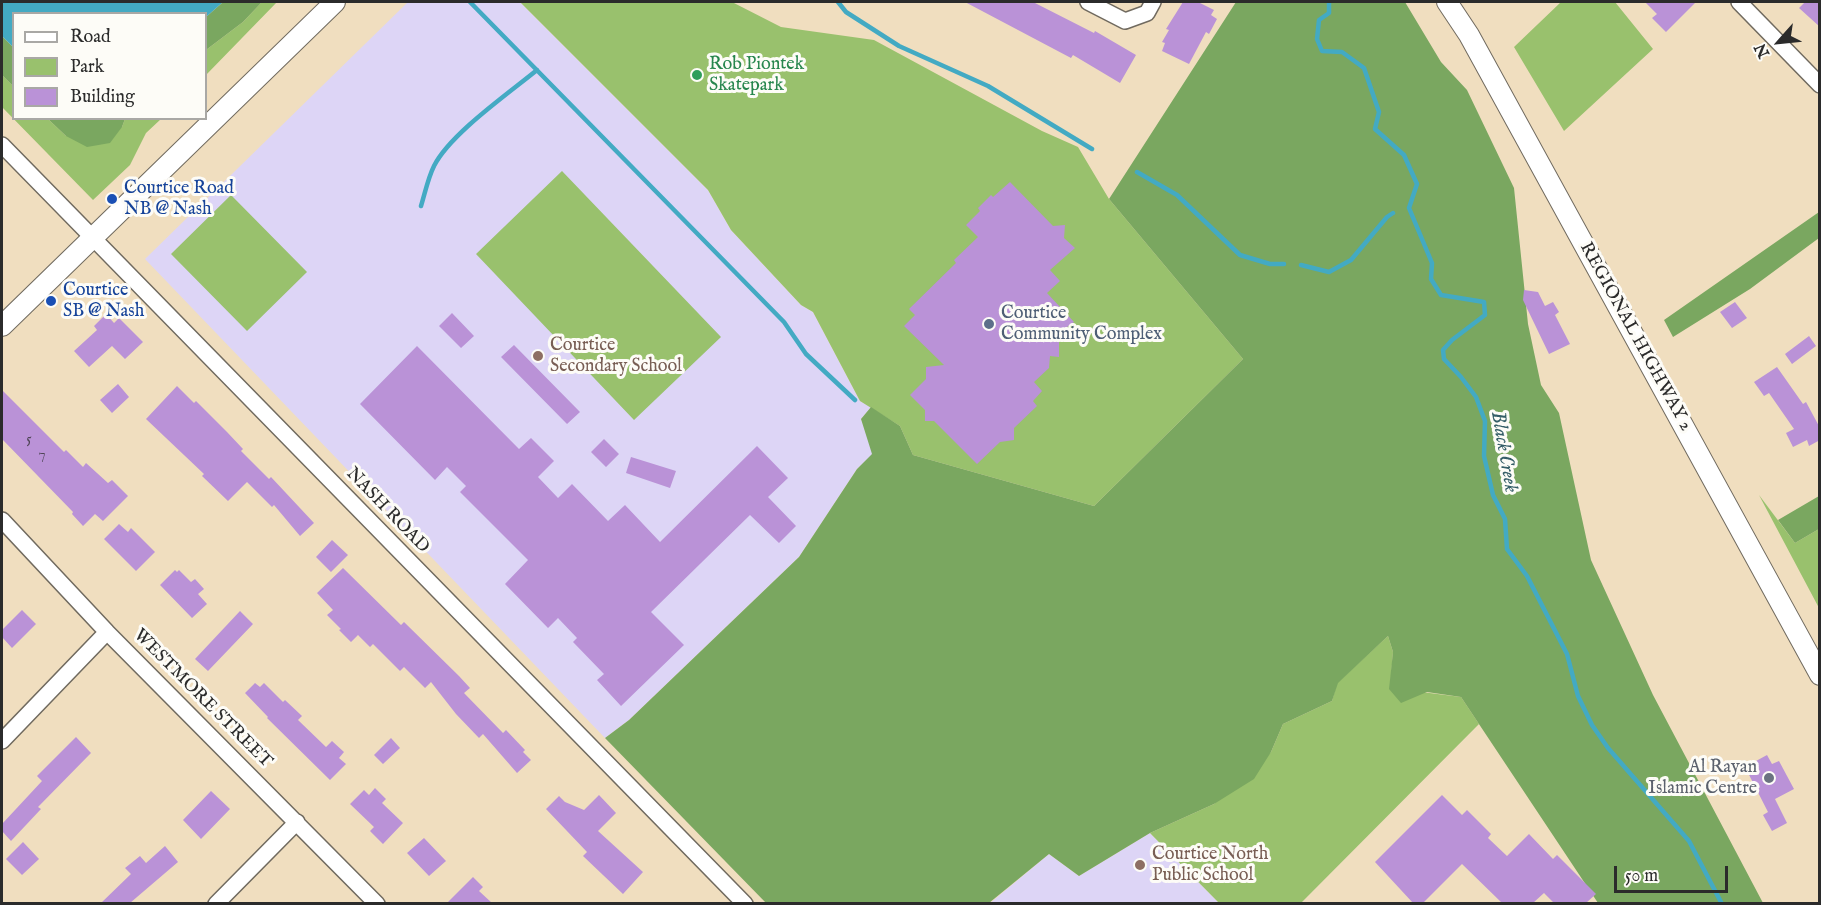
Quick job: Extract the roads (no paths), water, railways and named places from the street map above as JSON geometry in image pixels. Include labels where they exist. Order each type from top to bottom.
[{"type":"main road","points":[[2,326],[335,2]]},
{"type":"main road","name":"REGIONAL HIGHWAY 2","points":[[1447,2],[1474,44],[1820,675]]},
{"type":"street","points":[[1088,2],[1125,21],[1147,13],[1153,2]]},
{"type":"street","points":[[1739,2],[1820,85]]},
{"type":"street","name":"NASH ROAD","points":[[2,145],[745,903]]},
{"type":"street","name":"WESTMORE STREET","points":[[2,520],[107,632],[377,903]]},
{"type":"street","points":[[2,741],[107,632]]},
{"type":"street","points":[[216,903],[297,822]]},
{"type":"water","points":[[2,2],[223,2],[207,16],[207,12],[12,12],[12,46],[2,36]]},
{"type":"waterway","points":[[470,2],[784,322],[806,354],[855,400]]},
{"type":"waterway","points":[[838,2],[846,12],[899,46],[988,86],[1092,149]]},
{"type":"waterway","name":"Black Creek","points":[[1329,2],[1329,13],[1319,20],[1317,39],[1322,51],[1342,52],[1364,68],[1379,112],[1375,129],[1404,155],[1417,184],[1409,208],[1432,263],[1431,279],[1441,295],[1484,302],[1485,315],[1452,340],[1443,350],[1444,359],[1476,397],[1485,421],[1484,456],[1493,495],[1505,519],[1507,549],[1527,576],[1567,654],[1578,696],[1592,725],[1608,748],[1689,841],[1722,904]]},
{"type":"waterway","points":[[421,206],[434,166],[453,141],[537,70]]},
{"type":"waterway","points":[[1137,172],[1177,195],[1240,255],[1270,264],[1284,264]]},
{"type":"waterway","points":[[1301,265],[1329,272],[1351,260],[1387,217],[1393,213]]},
{"type":"place","name":"Rob Piontek Skatepark","points":[[697,75]]},
{"type":"place","name":"Courtice Road NB @ Nash","points":[[112,199]]},
{"type":"place","name":"Courtice SB @ Nash","points":[[51,301]]},
{"type":"place","name":"Courtice Community Complex","points":[[989,324]]},
{"type":"place","name":"Courtice Secondary School","points":[[538,356]]},
{"type":"place","name":"Al Rayan Islamic Centre","points":[[1769,778]]},
{"type":"place","name":"Courtice North Public School","points":[[1140,865]]}]
